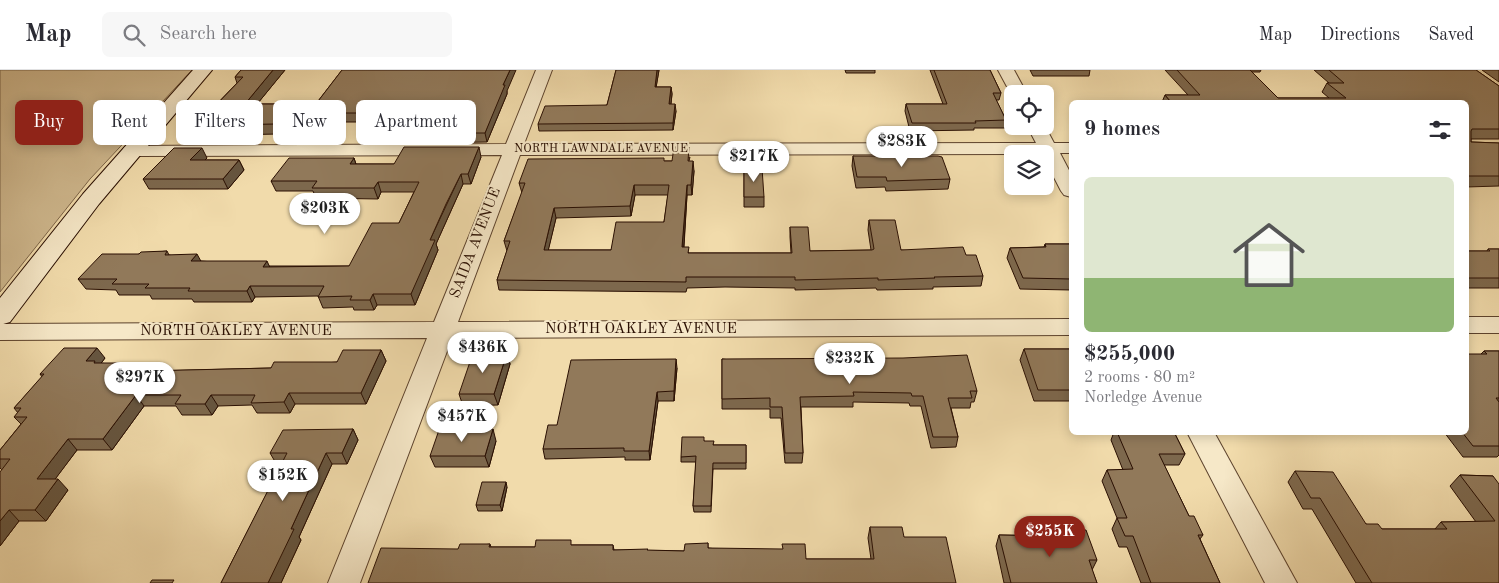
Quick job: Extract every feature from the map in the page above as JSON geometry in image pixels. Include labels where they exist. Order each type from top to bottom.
[{"type":"street","points":[[0,316],[64,232],[131,151],[203,70]]},
{"type":"street","name":"SAIDA AVENUE","points":[[344,583],[544,70]]},
{"type":"street","points":[[1006,70],[1014,85]]},
{"type":"street","name":"NORTH LAWNDALE AVENUE","points":[[131,151],[1004,148]]},
{"type":"street","name":"NORTH LAWNDALE AVENUE","points":[[1054,148],[1069,148]]},
{"type":"street","points":[[1054,159],[1069,187]]},
{"type":"street","points":[[1469,325],[1499,325]]},
{"type":"street","name":"NORTH OAKLEY AVENUE","points":[[0,332],[1069,327]]},
{"type":"street","points":[[1202,435],[1281,583]]},
{"type":"shaded area","points":[[0,70],[192,70],[164,100],[93,100],[93,145],[122,145],[90,179],[0,292]]},
{"type":"building","points":[[241,70],[273,70],[248,100],[221,100],[243,77],[235,77]]},
{"type":"building","points":[[342,70],[510,70],[485,133],[476,133],[476,100],[356,100],[356,113],[346,113],[346,100],[319,100]]},
{"type":"building","points":[[616,70],[657,70],[655,87],[671,87],[669,104],[675,104],[673,123],[538,124],[545,106],[607,105]]},
{"type":"building","points":[[934,70],[990,70],[1001,93],[993,93],[1004,116],[1004,120],[975,121],[976,123],[912,123],[906,104],[947,104]]},
{"type":"building","points":[[1177,70],[1250,70],[1278,98],[1346,98],[1327,83],[1344,83],[1329,70],[1476,70],[1499,86],[1499,129],[1472,129],[1471,142],[1499,143],[1499,176],[1469,176],[1469,100],[1169,100],[1165,95],[1200,95]]},
{"type":"building","points":[[263,104],[273,104],[273,124],[263,124]]},
{"type":"building","points":[[404,147],[479,147],[468,174],[461,174],[446,204],[430,240],[435,240],[411,294],[373,294],[370,300],[350,300],[352,296],[318,297],[324,286],[250,286],[247,291],[188,291],[190,288],[145,288],[149,284],[112,284],[117,279],[78,279],[102,254],[139,254],[141,252],[167,251],[165,255],[197,254],[191,261],[267,261],[263,267],[349,266],[372,223],[399,223],[419,182],[378,182],[374,188],[312,188],[317,181],[271,181],[289,158],[354,158],[350,164],[394,164]]},
{"type":"building","points":[[674,147],[689,147],[688,161],[693,161],[691,185],[687,185],[682,247],[689,247],[688,253],[792,253],[790,227],[808,227],[810,251],[872,250],[874,249],[869,220],[895,220],[901,250],[963,247],[966,255],[976,255],[983,276],[878,280],[878,278],[795,280],[795,277],[686,277],[686,282],[497,280],[510,241],[504,241],[525,183],[519,183],[528,159],[664,158],[664,161],[672,161]],"holes":[[[634,185],[669,185],[664,222],[616,222],[611,250],[544,250],[554,208],[630,206]]]},
{"type":"building","points":[[174,148],[202,148],[190,160],[239,160],[223,179],[143,179]]},
{"type":"building","points":[[853,156],[938,156],[942,157],[950,179],[887,181],[886,177],[857,177]]},
{"type":"building","points":[[744,168],[762,168],[764,197],[744,197]]},
{"type":"building","points":[[1045,244],[1069,244],[1069,279],[1023,278],[1010,248],[1046,247]]},
{"type":"building","points":[[1488,249],[1499,249],[1499,278],[1469,278],[1469,251],[1490,251]]},
{"type":"building","points":[[64,348],[97,348],[86,361],[95,361],[94,363],[148,363],[142,371],[271,368],[274,362],[337,362],[343,350],[381,350],[361,393],[289,393],[284,402],[251,403],[255,395],[211,395],[205,404],[175,404],[181,395],[136,395],[103,439],[68,439],[37,479],[58,479],[35,510],[9,510],[0,521],[0,472],[10,459],[0,459],[0,450],[27,417],[14,417],[21,408],[14,408],[44,374],[40,374]]},
{"type":"building","points":[[1024,349],[1069,349],[1069,390],[1038,390]]},
{"type":"building","points":[[1484,351],[1499,351],[1499,398],[1496,398],[1499,402],[1499,446],[1473,446],[1464,435],[1469,435],[1469,354],[1487,354]]},
{"type":"building","points":[[473,353],[507,353],[494,394],[459,394]]},
{"type":"building","points":[[967,355],[977,391],[970,391],[972,398],[948,398],[958,437],[933,437],[923,396],[912,396],[911,393],[853,392],[854,396],[800,397],[803,453],[785,453],[782,407],[770,407],[770,398],[722,399],[722,359],[903,358]]},
{"type":"building","points":[[676,359],[674,391],[657,392],[649,451],[624,451],[624,448],[543,449],[548,425],[557,425],[571,360]]},
{"type":"building","points":[[353,429],[342,453],[326,453],[291,529],[294,529],[268,583],[221,583],[287,453],[270,453],[283,430]]},
{"type":"building","points":[[493,429],[485,456],[430,456],[439,430]]},
{"type":"building","points":[[1118,435],[1176,435],[1185,454],[1159,454],[1189,516],[1194,516],[1203,535],[1198,535],[1220,583],[1151,583],[1133,536],[1125,536],[1117,518],[1127,518],[1107,470],[1133,469]]},
{"type":"building","points":[[682,437],[704,437],[704,441],[714,441],[713,445],[746,445],[746,463],[713,463],[711,506],[693,506],[696,456],[681,457]]},
{"type":"building","points":[[1295,471],[1333,472],[1366,524],[1378,524],[1382,529],[1447,529],[1441,522],[1495,521],[1460,475],[1493,476],[1499,484],[1499,583],[1372,583],[1320,498],[1311,498]]},
{"type":"building","points":[[482,482],[506,482],[500,505],[476,505]]},
{"type":"building","points":[[870,527],[902,527],[904,537],[946,537],[956,583],[368,583],[381,548],[458,549],[460,544],[490,544],[489,547],[535,547],[536,540],[571,540],[571,545],[613,545],[613,550],[684,551],[685,544],[708,543],[708,548],[783,549],[782,544],[805,544],[806,559],[874,559]]},
{"type":"building","points":[[1056,530],[1086,530],[1097,560],[1089,560],[1097,583],[1011,583],[999,535],[1058,536]]},
{"type":"building","points":[[152,580],[174,580],[172,583],[150,583]]}]
